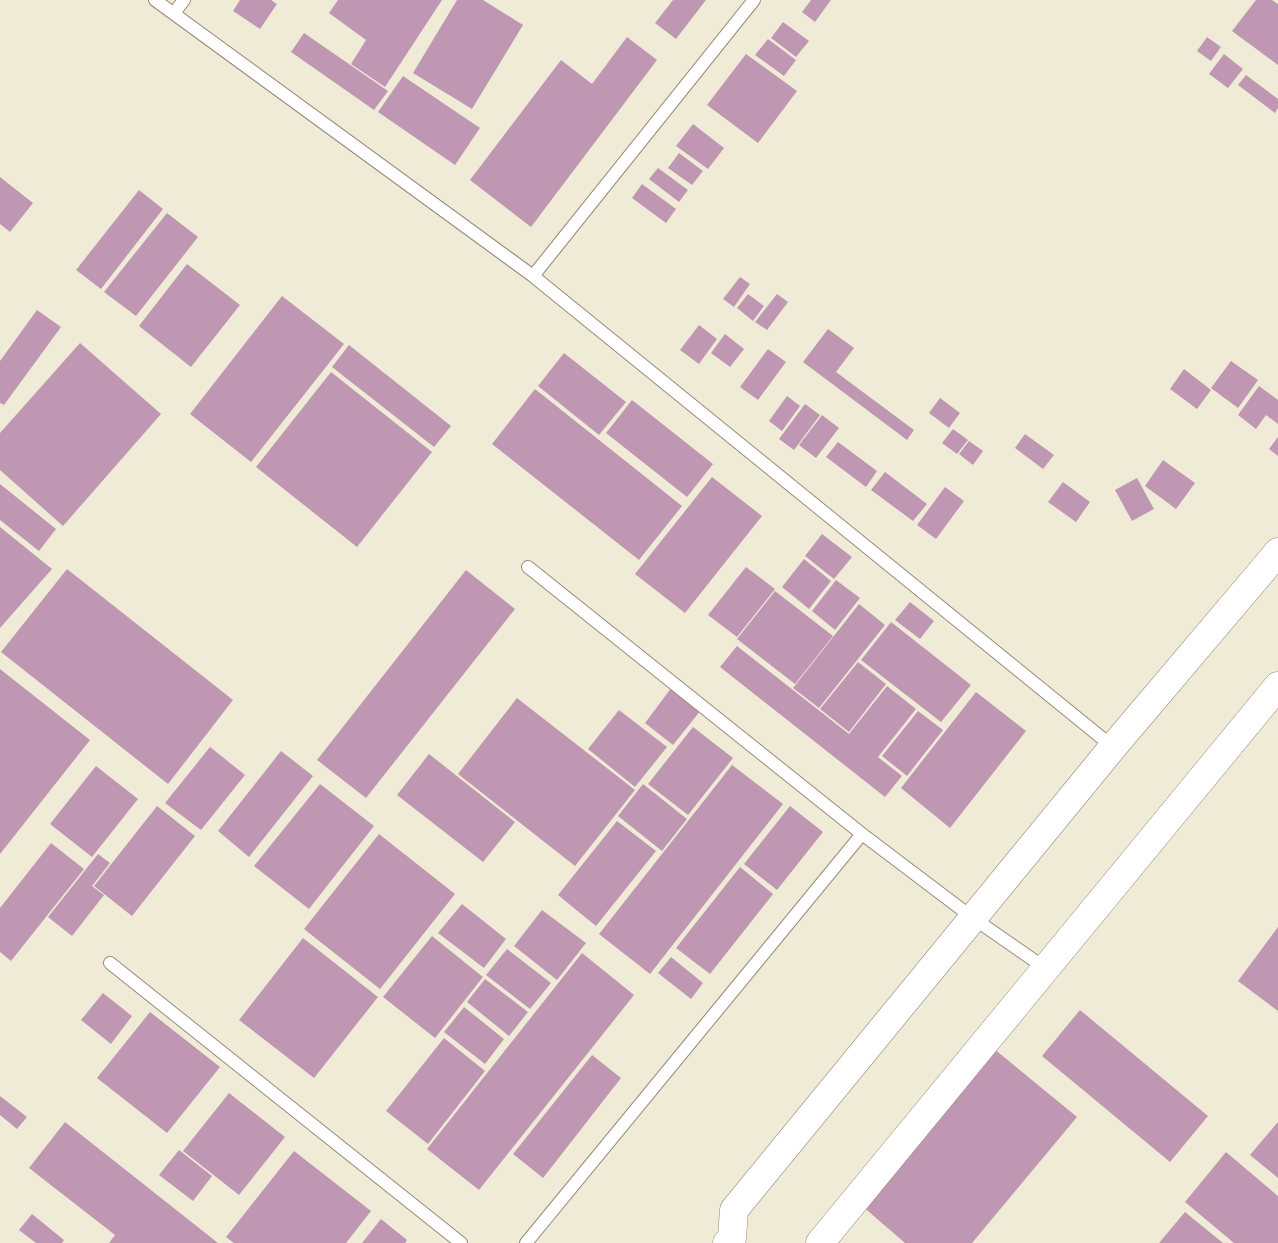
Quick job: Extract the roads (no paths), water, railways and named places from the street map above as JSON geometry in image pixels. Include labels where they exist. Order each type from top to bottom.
[{"type":"street","points":[[732,1241],[734,1210],[1113,747],[1278,552]]},
{"type":"street","points":[[820,1243],[1278,686]]},
{"type":"lane","points":[[155,0],[533,276],[1113,747]]},
{"type":"lane","points":[[174,13],[184,0]]},
{"type":"lane","points":[[533,276],[754,0]]},
{"type":"lane","points":[[528,567],[862,834],[973,918],[1046,968]]},
{"type":"lane","points":[[526,1243],[862,834]]},
{"type":"lane","points":[[110,963],[460,1243]]}]
